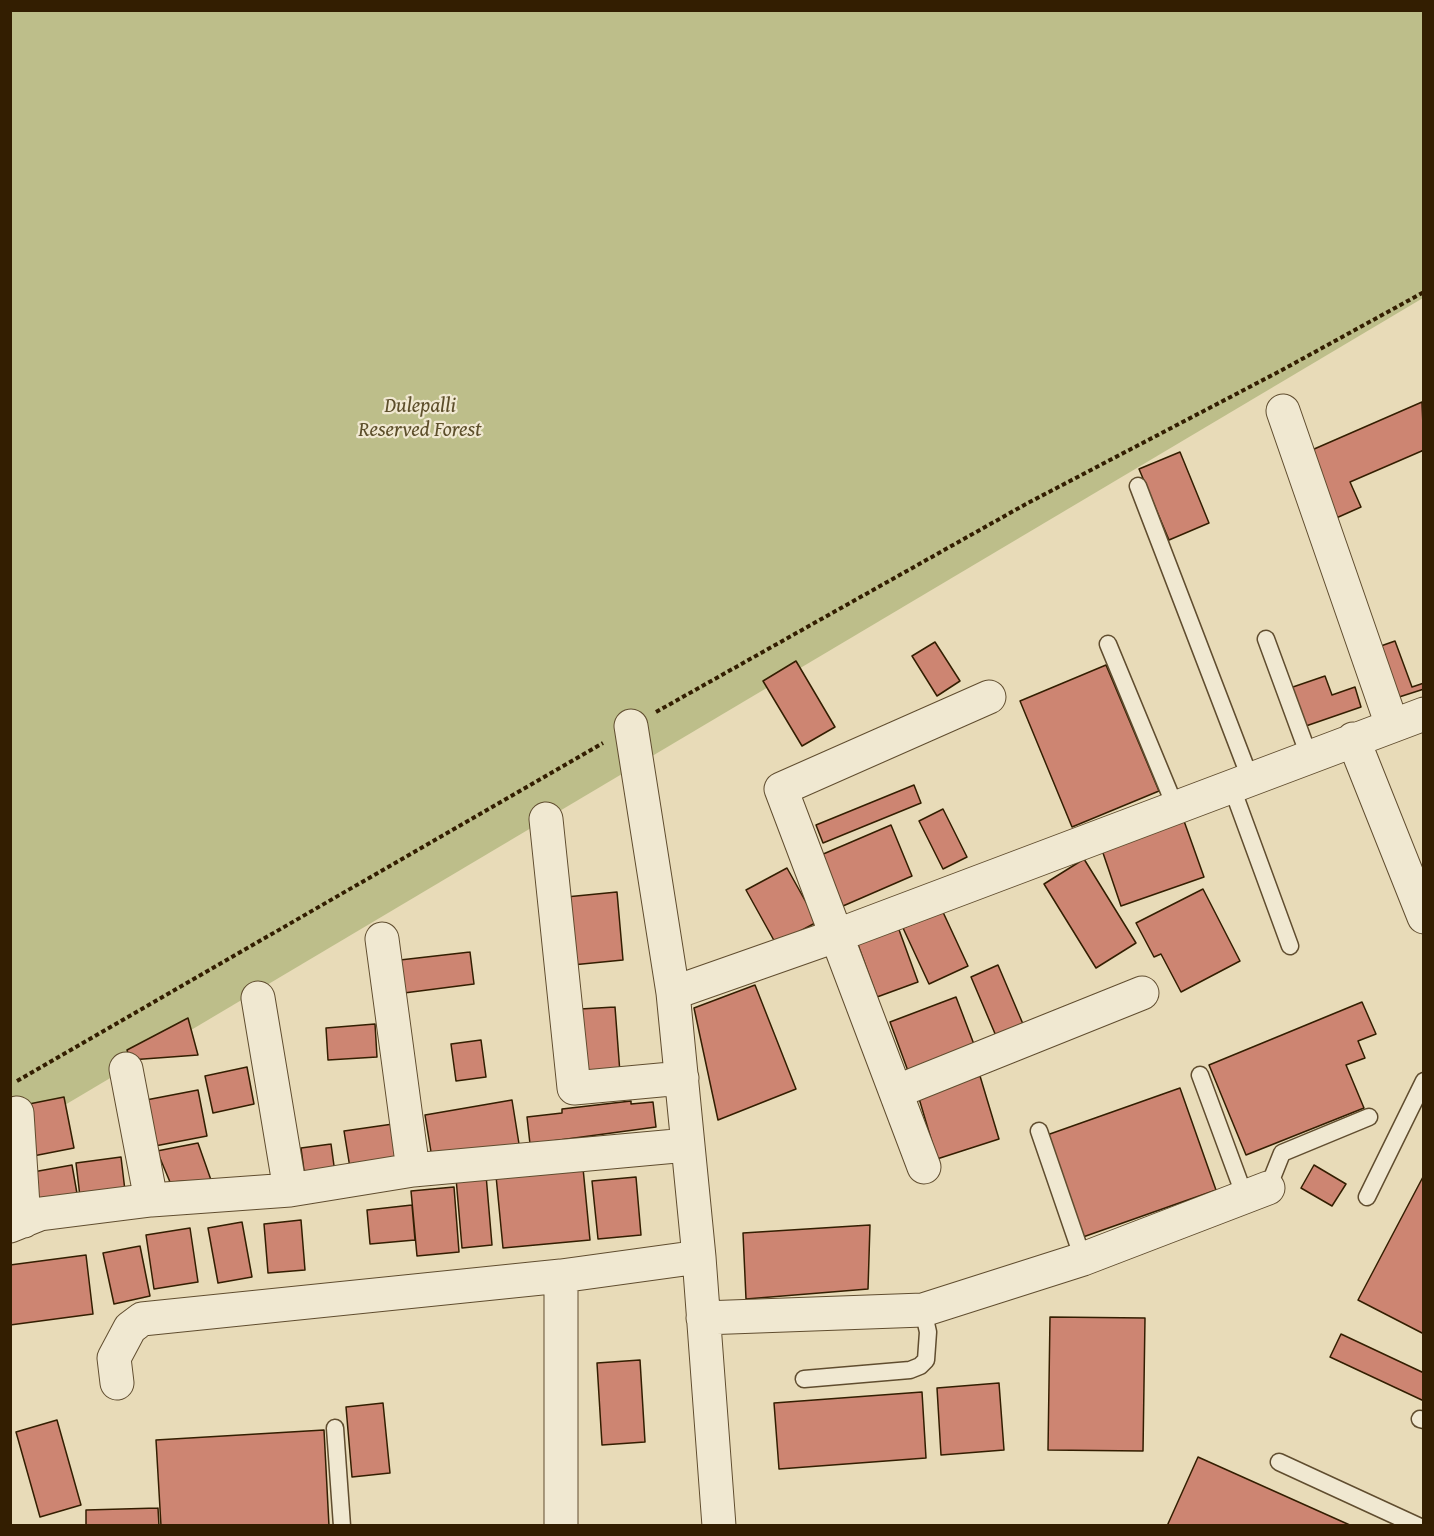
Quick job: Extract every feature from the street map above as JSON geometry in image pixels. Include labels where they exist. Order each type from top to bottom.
[{"type":"street","points":[[1283,411],[1392,725]]},
{"type":"street","points":[[924,1167],[898,1091],[782,789],[989,697]]},
{"type":"street","points":[[673,993],[838,935],[1424,714]]},
{"type":"street","points":[[631,726],[673,993],[699,1257],[719,1526]]},
{"type":"street","points":[[1353,739],[1424,917]]},
{"type":"street","points":[[546,819],[574,1088],[682,1078]]},
{"type":"street","points":[[382,939],[413,1170]]},
{"type":"street","points":[[898,1091],[1142,993]]},
{"type":"street","points":[[258,998],[290,1190]]},
{"type":"street","points":[[126,1069],[151,1200]]},
{"type":"street","points":[[14,1099],[17,1223],[40,1214],[151,1200],[290,1190],[413,1170],[687,1144]]},
{"type":"street","points":[[703,1318],[923,1310],[1083,1258],[1257,1192]]},
{"type":"street","points":[[117,1383],[114,1358],[130,1328],[142,1319],[561,1276],[699,1257]]},
{"type":"street","points":[[561,1276],[561,1526]]},
{"type":"lane","points":[[1138,486],[1240,782],[1290,946]]},
{"type":"lane","points":[[1266,639],[1309,756]]},
{"type":"lane","points":[[1108,644],[1175,806]]},
{"type":"lane","points":[[1200,1075],[1257,1192]]},
{"type":"lane","points":[[1367,1197],[1424,1081]]},
{"type":"lane","points":[[1257,1192],[1282,1154],[1369,1117]]},
{"type":"lane","points":[[1038,1131],[1083,1258]]},
{"type":"lane","points":[[804,1379],[910,1370],[920,1366],[926,1360],[928,1332],[923,1310]]},
{"type":"lane","points":[[335,1428],[342,1526]]},
{"type":"lane","points":[[1280,1462],[1418,1526]]},
{"type":"path","points":[[14,1099],[631,726],[1026,504],[1282,370],[1424,292]]},
{"type":"green space","name":"Dulepalli Reserved Forest","points":[[10,11],[1423,11],[1423,298],[11,1137]]},
{"type":"building","points":[[1422,402],[1424,450],[1350,482],[1361,507],[1334,519],[1305,453]]},
{"type":"building","points":[[1180,452],[1209,523],[1169,540],[1139,469]]},
{"type":"building","points":[[1395,641],[1412,687],[1424,683],[1424,689],[1396,698],[1378,647]]},
{"type":"building","points":[[935,642],[960,681],[937,696],[912,656]]},
{"type":"building","points":[[796,661],[835,727],[802,746],[763,681]]},
{"type":"building","points":[[1106,665],[1159,791],[1072,827],[1020,701]]},
{"type":"building","points":[[1325,676],[1332,695],[1355,687],[1361,707],[1303,727],[1290,688]]},
{"type":"building","points":[[914,785],[921,803],[823,843],[816,825]]},
{"type":"building","points":[[943,809],[967,857],[943,869],[919,821]]},
{"type":"building","points":[[1184,821],[1204,877],[1121,906],[1102,850]]},
{"type":"building","points":[[891,825],[912,876],[843,906],[821,855]]},
{"type":"building","points":[[1084,859],[1136,943],[1096,968],[1044,884]]},
{"type":"building","points":[[787,868],[817,922],[776,944],[746,890]]},
{"type":"building","points":[[1203,889],[1240,961],[1181,992],[1161,954],[1154,957],[1136,923]]},
{"type":"building","points":[[617,892],[623,960],[572,965],[566,897]]},
{"type":"building","points":[[942,910],[968,966],[929,984],[903,928]]},
{"type":"building","points":[[898,927],[918,982],[877,997],[857,942]]},
{"type":"building","points":[[470,952],[474,984],[404,993],[400,960]]},
{"type":"building","points":[[998,965],[1023,1024],[996,1036],[971,977]]},
{"type":"building","points":[[755,985],[796,1089],[718,1120],[694,1008]]},
{"type":"building","points":[[956,997],[975,1047],[908,1071],[890,1022]]},
{"type":"building","points":[[1362,1002],[1376,1034],[1358,1041],[1365,1058],[1346,1065],[1364,1108],[1246,1155],[1209,1065]]},
{"type":"building","points":[[615,1007],[620,1073],[586,1076],[580,1009]]},
{"type":"building","points":[[188,1018],[198,1055],[130,1060],[127,1050]]},
{"type":"building","points":[[375,1024],[377,1057],[328,1060],[326,1028]]},
{"type":"building","points":[[481,1040],[486,1077],[456,1081],[451,1044]]},
{"type":"building","points":[[247,1067],[254,1104],[213,1113],[205,1076]]},
{"type":"building","points":[[980,1076],[999,1139],[937,1159],[918,1095]]},
{"type":"building","points":[[1180,1088],[1216,1190],[1083,1237],[1047,1135]]},
{"type":"building","points":[[198,1090],[207,1136],[155,1146],[146,1100]]},
{"type":"building","points":[[64,1097],[74,1148],[28,1157],[19,1106]]},
{"type":"building","points":[[512,1100],[519,1144],[432,1158],[425,1115]]},
{"type":"building","points":[[631,1101],[631,1104],[653,1102],[656,1127],[530,1144],[527,1117],[562,1113],[562,1109]]},
{"type":"building","points":[[393,1124],[398,1161],[350,1168],[344,1131]]},
{"type":"building","points":[[198,1143],[211,1180],[170,1182],[157,1151]]},
{"type":"building","points":[[331,1144],[335,1173],[305,1178],[301,1148]]},
{"type":"building","points":[[121,1157],[126,1199],[81,1205],[76,1163]]},
{"type":"building","points":[[72,1165],[79,1205],[39,1212],[33,1172]]},
{"type":"building","points":[[1314,1165],[1346,1184],[1332,1206],[1301,1188]]},
{"type":"building","points":[[583,1168],[590,1240],[503,1248],[496,1176]]},
{"type":"building","points":[[486,1175],[492,1245],[462,1248],[456,1178]]},
{"type":"building","points":[[1424,1175],[1424,1334],[1358,1300]]},
{"type":"building","points":[[636,1177],[641,1235],[598,1239],[592,1181]]},
{"type":"building","points":[[454,1187],[459,1252],[417,1256],[411,1191]]},
{"type":"building","points":[[412,1205],[415,1240],[370,1244],[367,1210]]},
{"type":"building","points":[[301,1220],[305,1270],[268,1273],[264,1224]]},
{"type":"building","points":[[242,1222],[252,1277],[218,1283],[208,1228]]},
{"type":"building","points":[[870,1225],[868,1289],[746,1299],[743,1233]]},
{"type":"building","points":[[190,1228],[198,1282],[154,1289],[146,1235]]},
{"type":"building","points":[[140,1246],[150,1296],[114,1304],[103,1253]]},
{"type":"building","points":[[86,1255],[93,1314],[10,1325],[10,1265]]},
{"type":"building","points":[[1050,1317],[1145,1318],[1143,1451],[1048,1450]]},
{"type":"building","points":[[1341,1334],[1424,1373],[1424,1401],[1330,1357]]},
{"type":"building","points":[[640,1360],[645,1442],[602,1445],[597,1363]]},
{"type":"building","points":[[999,1383],[1004,1450],[941,1455],[937,1388]]},
{"type":"building","points":[[922,1392],[926,1458],[779,1469],[774,1403]]},
{"type":"building","points":[[383,1403],[390,1473],[352,1477],[346,1407]]},
{"type":"building","points":[[57,1420],[81,1505],[40,1517],[16,1432]]},
{"type":"building","points":[[324,1430],[329,1526],[161,1526],[156,1440]]},
{"type":"building","points":[[1198,1457],[1352,1526],[1167,1526]]},
{"type":"building","points":[[158,1508],[159,1526],[86,1526],[86,1510]]}]
